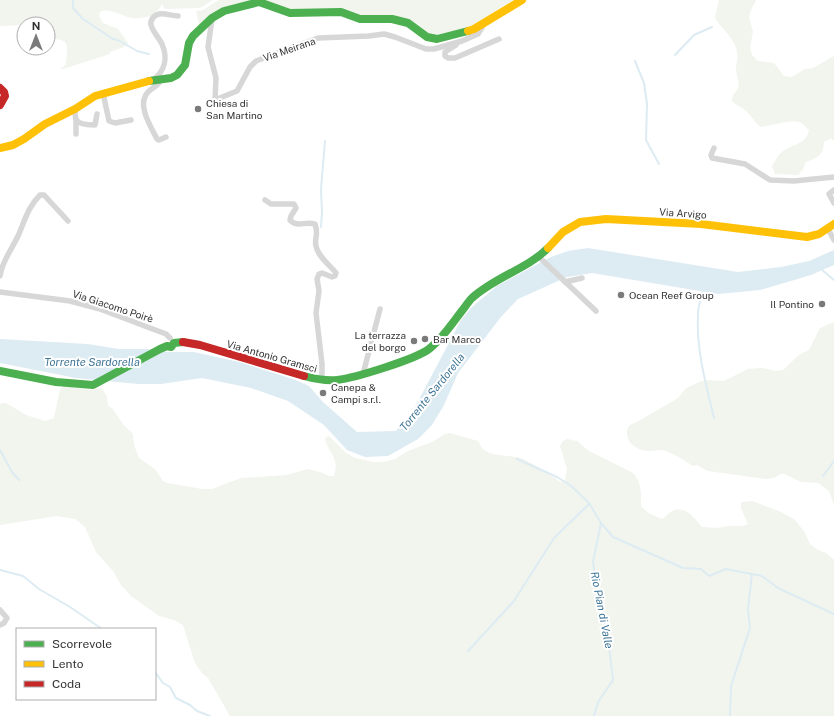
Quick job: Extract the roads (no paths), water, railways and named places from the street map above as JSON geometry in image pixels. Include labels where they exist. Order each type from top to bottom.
[{"type":"main road","points":[[0,148],[13,145],[24,139],[45,124],[75,109],[95,96],[177,75],[181,71],[186,60],[190,40],[212,18],[224,11],[259,2],[290,13],[341,12],[360,20],[392,19],[408,23],[426,37],[437,39],[474,29],[522,0]]},
{"type":"main road","points":[[0,88],[4,90],[6,95],[4,101],[0,105]]},
{"type":"main road","name":"Via Arvigo","points":[[472,298],[500,278],[540,258],[568,228],[588,220],[642,220],[701,224],[807,237],[819,234],[831,227]]},
{"type":"main road","name":"Via Antonio Gramsci","points":[[200,345],[314,379],[337,380],[363,374],[417,356],[429,349],[448,329],[472,298]]},
{"type":"main road","name":"Via Giacomo Poirè","points":[[168,344],[184,342],[200,345]]},
{"type":"main road","points":[[4,372],[67,384],[93,385],[168,344]]},
{"type":"street","points":[[166,137],[159,140],[157,139],[144,112],[145,96],[147,92],[158,85],[157,80],[165,61],[165,54],[152,26],[152,20],[159,14],[178,16]]},
{"type":"street","name":"Via Meirana","points":[[212,18],[208,47],[216,78],[215,100],[237,91],[250,67],[256,61],[318,38],[384,34],[396,37],[426,49],[434,49],[462,41],[478,34],[484,23]]},
{"type":"street","name":"Via Meirana","points":[[462,41],[445,52],[445,56],[448,58],[455,58],[499,39]]},
{"type":"street","points":[[103,94],[109,121],[115,123],[131,120]]},
{"type":"street","points":[[75,109],[76,134]]},
{"type":"street","points":[[76,119],[79,122],[93,125],[96,124],[97,114]]},
{"type":"street","points":[[714,148],[711,156],[712,158],[744,164],[770,180],[794,181],[834,177]]},
{"type":"street","points":[[834,190],[829,194],[834,203]]},
{"type":"street","points":[[0,276],[1,267],[18,236],[27,212],[40,195],[44,195],[68,220]]},
{"type":"street","points":[[265,200],[271,204],[294,204],[296,208],[291,216],[290,220],[292,223],[312,222],[315,224],[318,230],[316,246],[319,254],[336,273],[335,276],[332,277],[322,273],[319,274],[317,279],[319,291],[316,313],[322,364],[322,380]]},
{"type":"street","points":[[831,227],[834,240]]},
{"type":"street","points":[[540,258],[596,311]]},
{"type":"street","points":[[564,282],[582,278]]},
{"type":"street","name":"Via Giacomo Poirè","points":[[0,292],[70,301],[100,309],[166,334],[168,344]]},
{"type":"street","points":[[363,374],[380,309]]},
{"type":"street","points":[[0,610],[6,618],[4,623],[0,625]]},
{"type":"water","name":"Torrente Sardorella","points":[[588,248],[738,272],[781,267],[809,261],[834,250],[834,265],[811,275],[760,290],[718,294],[592,273],[567,277],[518,299],[501,317],[458,373],[444,405],[432,425],[418,439],[388,456],[365,457],[347,450],[324,425],[288,401],[251,388],[202,378],[161,384],[138,384],[76,378],[0,363],[0,339],[88,344],[119,349],[194,352],[239,362],[293,379],[309,386],[323,402],[357,432],[396,431],[413,411],[461,320],[472,307],[497,286],[551,257],[568,251]]},
{"type":"waterway","points":[[73,0],[73,8],[83,19],[113,39],[118,40],[137,51],[149,54]]},
{"type":"waterway","points":[[675,55],[694,35],[712,27]]},
{"type":"waterway","points":[[635,61],[644,83],[647,104],[646,140],[659,164]]},
{"type":"waterway","points":[[321,227],[321,189],[325,141]]},
{"type":"waterway","points":[[821,269],[834,280]]},
{"type":"waterway","points":[[703,290],[698,311],[700,354],[714,418]]},
{"type":"waterway","points":[[0,450],[12,472],[19,480]]},
{"type":"waterway","points":[[517,459],[557,477],[570,485],[589,503],[601,523],[613,537],[683,568],[701,569],[709,576],[726,569],[762,576],[778,588],[834,614]]},
{"type":"waterway","points":[[823,476],[834,461]]},
{"type":"waterway","points":[[468,651],[514,601],[554,538],[589,504]]},
{"type":"waterway","name":"Rio Pian di Valle","points":[[594,716],[598,702],[613,680],[608,637],[597,590],[593,562],[601,523]]},
{"type":"waterway","points":[[0,570],[23,576],[39,589],[70,607],[101,628]]},
{"type":"waterway","points":[[730,716],[731,686],[750,628],[748,609],[752,574]]},
{"type":"waterway","points":[[156,673],[163,683],[170,687],[176,698],[190,705],[197,711],[210,716]]},
{"type":"place","name":"Chiesa di San Martino","points":[[198,109]]},
{"type":"place","name":"Ocean Reef Group","points":[[621,295]]},
{"type":"place","name":"Il Pontino","points":[[822,304]]},
{"type":"place","name":"Bar Marco","points":[[425,339]]},
{"type":"place","name":"La terrazza del borgo","points":[[414,341]]},
{"type":"place","name":"Canepa & Campi s.r.l.","points":[[323,393]]}]
